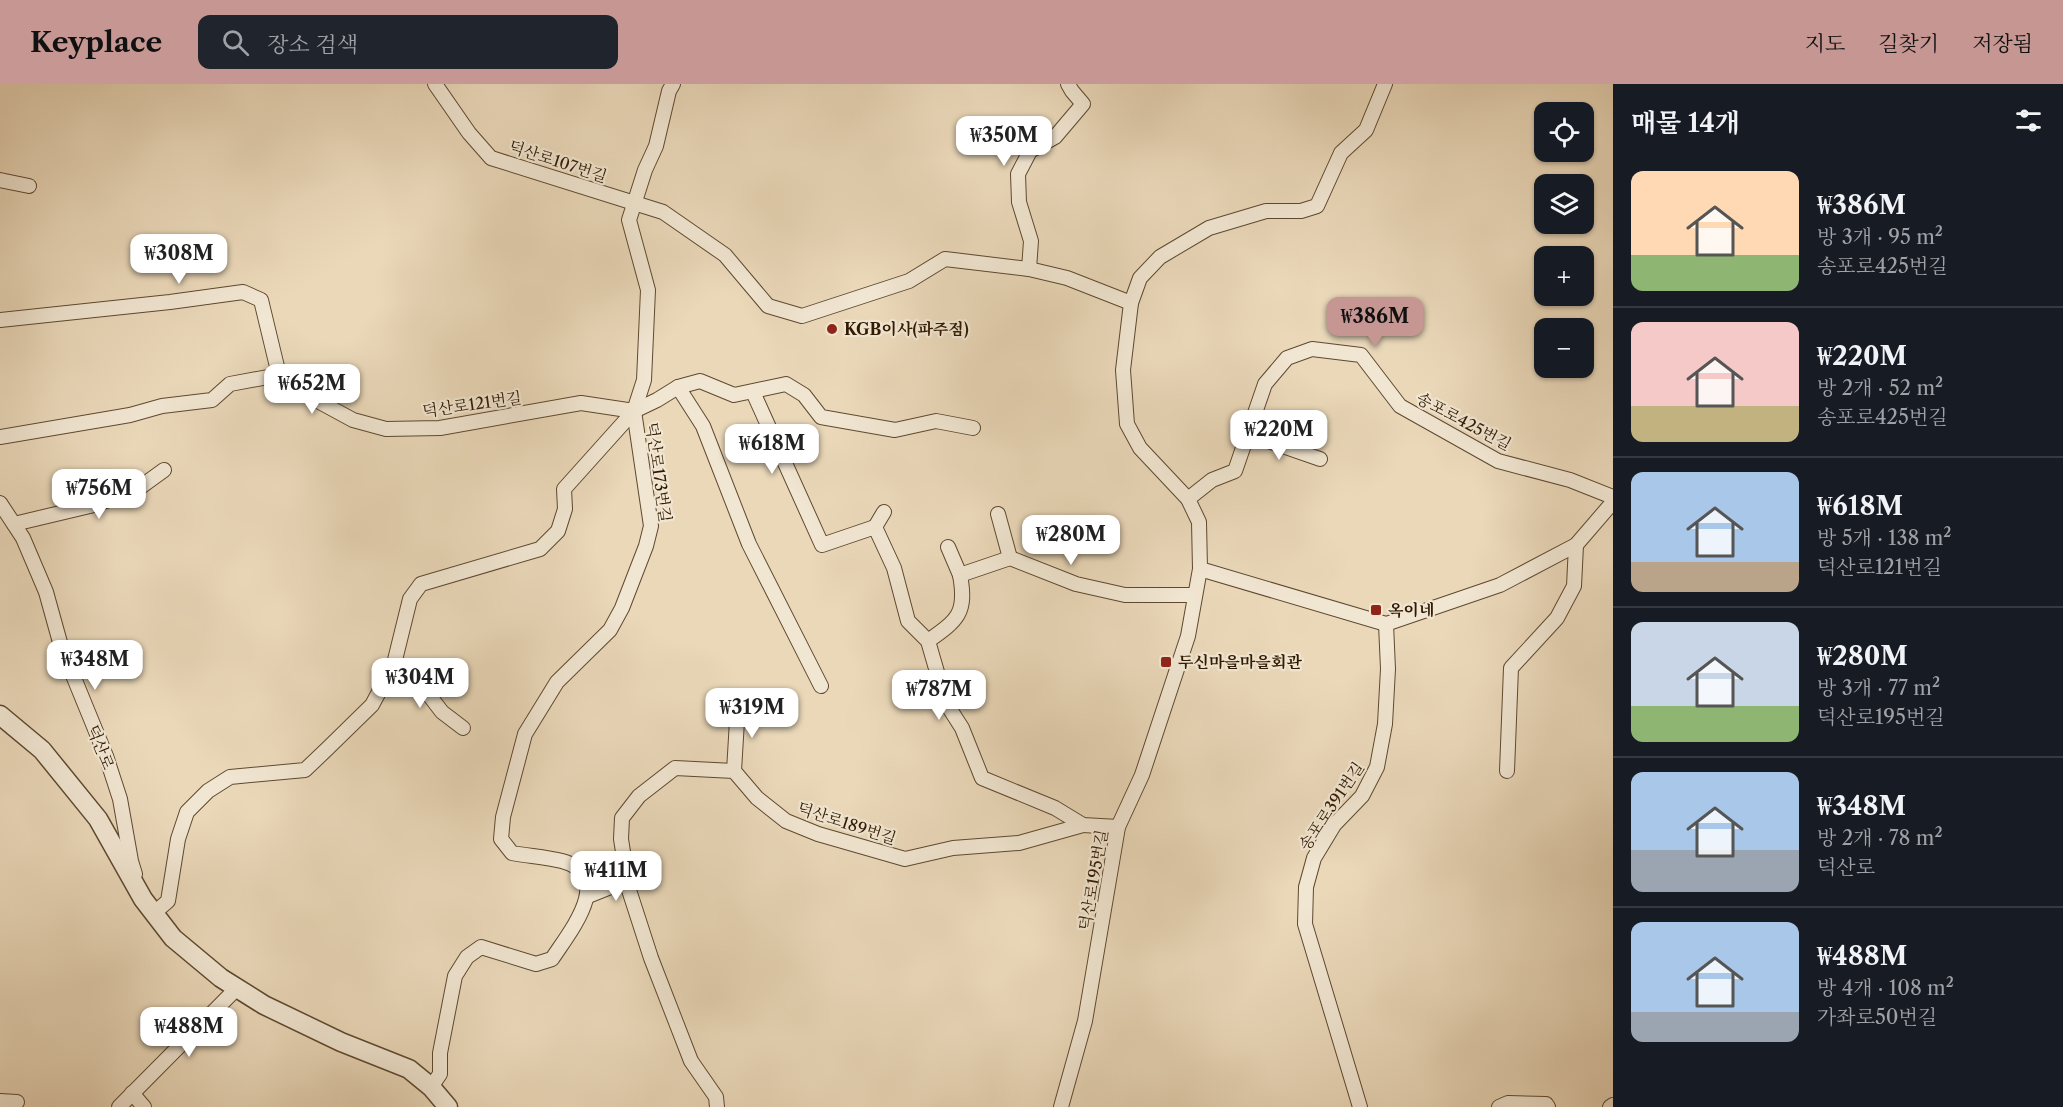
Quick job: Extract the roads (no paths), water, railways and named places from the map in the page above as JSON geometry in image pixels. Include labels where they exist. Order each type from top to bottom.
[{"type":"street","name":"덕산로107번길","points":[[435,84],[468,133],[491,158],[634,203]]},
{"type":"street","points":[[634,411],[644,380],[648,290],[629,220],[656,147],[673,84]]},
{"type":"street","points":[[1029,269],[1031,241],[1019,202],[1018,174],[1030,151],[1055,136],[1083,104],[1068,84]]},
{"type":"street","name":"덕산로195번길","points":[[1061,1107],[1086,1021],[1118,827],[1143,775],[1188,636],[1200,569],[1199,522],[1188,499],[1140,447],[1127,424],[1123,370],[1131,303],[1140,278],[1160,257],[1209,228],[1266,211],[1301,212],[1317,206],[1341,153],[1366,130],[1385,84]]},
{"type":"street","points":[[0,180],[29,186]]},
{"type":"street","points":[[634,203],[663,212],[725,255],[768,306],[802,316],[909,281],[945,259],[1029,269],[1067,278],[1131,303]]},
{"type":"street","points":[[0,320],[243,292],[261,300],[279,375],[230,384],[212,400],[162,406],[130,415],[0,437]]},
{"type":"street","name":"송포로425번길","points":[[1188,499],[1212,480],[1235,471],[1265,384],[1287,358],[1312,349],[1361,355],[1400,406],[1498,461],[1570,480],[1613,497]]},
{"type":"street","name":"덕산로121번길","points":[[279,375],[353,420],[386,429],[440,428],[581,403],[634,411]]},
{"type":"street","points":[[634,411],[678,387],[700,381],[734,395],[753,393],[786,384],[804,395],[821,417],[896,430],[936,421],[973,428]]},
{"type":"street","points":[[678,387],[703,426],[749,544],[821,686]]},
{"type":"street","points":[[753,393],[822,545],[875,527],[884,512]]},
{"type":"street","name":"덕산로173번길","points":[[149,906],[168,901],[178,839],[187,812],[208,791],[230,777],[304,770],[372,705],[394,664],[410,599],[421,584],[540,549],[558,531],[565,509],[564,489],[634,411]]},
{"type":"street","name":"덕산로173번길","points":[[588,896],[586,881],[580,870],[564,862],[512,853],[501,839],[505,806],[525,734],[557,682],[610,630],[622,608],[646,546],[651,526],[634,411]]},
{"type":"street","points":[[1248,434],[1320,459]]},
{"type":"street","points":[[14,524],[72,511],[135,491],[164,470]]},
{"type":"street","points":[[1200,569],[1386,624],[1500,585],[1576,545],[1613,502]]},
{"type":"street","name":"덕산로","points":[[0,503],[23,538],[46,592],[61,646],[106,756],[120,799],[131,861],[149,906]]},
{"type":"street","points":[[998,514],[1010,558]]},
{"type":"street","points":[[875,527],[894,568],[908,621],[928,641],[946,703],[962,728],[982,778],[1056,808],[1083,825],[1118,827]]},
{"type":"street","points":[[1507,771],[1510,668],[1557,618],[1574,586],[1576,545]]},
{"type":"street","points":[[928,641],[944,630],[960,614],[963,594],[960,574],[948,547]]},
{"type":"street","points":[[960,574],[1010,558],[1076,584],[1125,595],[1196,595]]},
{"type":"street","name":"송포로391번길","points":[[1360,1107],[1305,924],[1306,887],[1314,858],[1334,825],[1362,796],[1377,767],[1385,724],[1388,669],[1386,624]]},
{"type":"street","points":[[394,664],[413,674],[442,712],[464,728]]},
{"type":"street","points":[[717,1107],[716,1097],[691,1060],[651,958],[629,890],[621,839],[622,818],[639,796],[675,768],[734,771],[738,704]]},
{"type":"street","name":"덕산로","points":[[0,715],[42,750],[98,819],[149,906],[173,938],[221,978],[264,1005],[409,1069],[431,1087],[448,1107]]},
{"type":"street","name":"덕산로189번길","points":[[734,771],[757,798],[786,821],[818,834],[905,859],[953,848],[1019,843],[1083,825]]},
{"type":"street","points":[[431,1087],[440,1074],[440,1053],[455,976],[467,957],[481,947],[536,964],[552,959],[582,912],[588,896],[613,886],[627,876]]},
{"type":"street","points":[[119,1107],[237,988]]},
{"type":"street","points":[[132,1093],[144,1107]]},
{"type":"street","points":[[0,1101],[17,1102]]},
{"type":"street","points":[[1498,1107],[1508,1103],[1546,1104],[1548,1107]]},
{"type":"place","name":"KGB이사(파주점)","points":[[832,329]]},
{"type":"place","name":"옥이네","points":[[1376,610]]},
{"type":"place","name":"두신마을마을회관","points":[[1166,662]]}]
